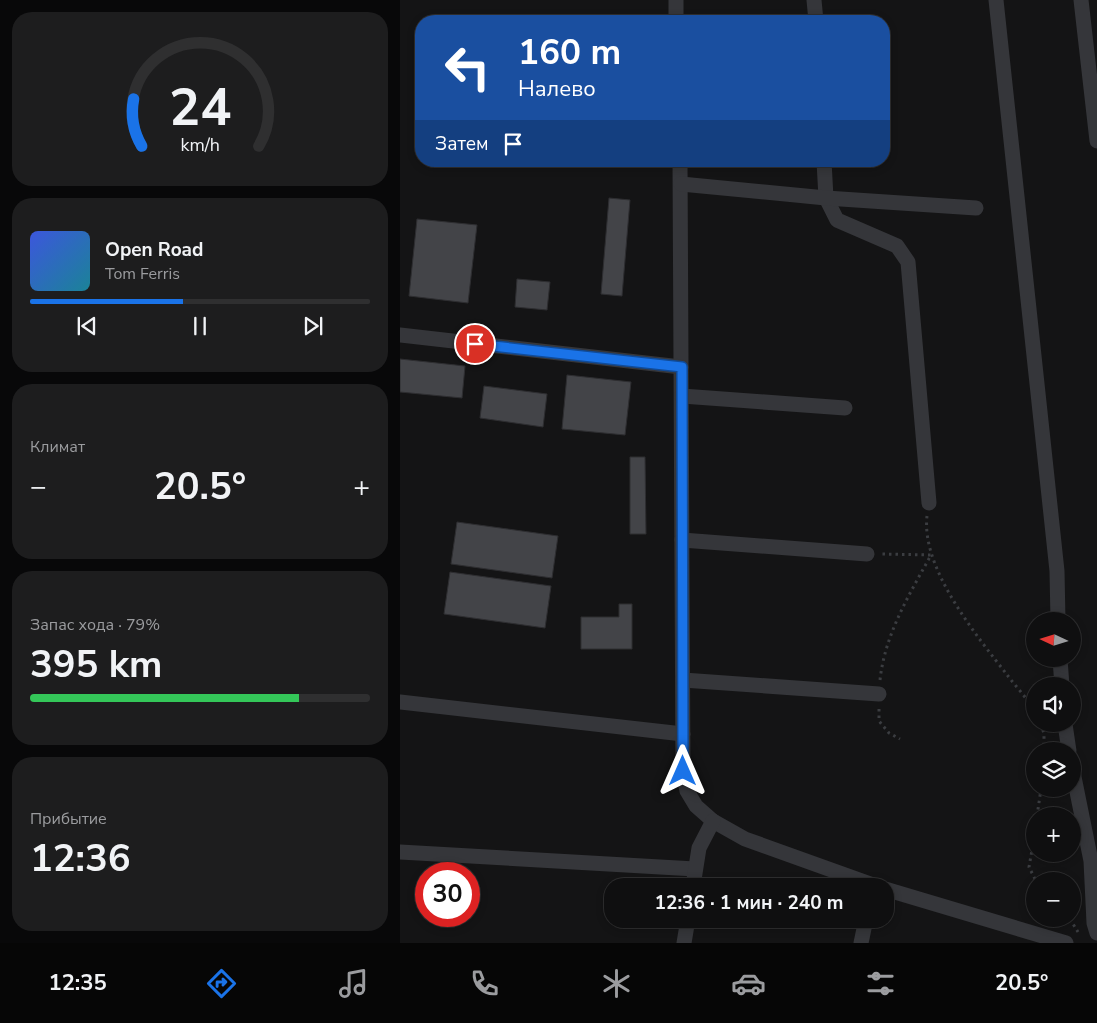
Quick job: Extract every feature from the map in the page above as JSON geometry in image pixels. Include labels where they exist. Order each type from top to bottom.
[{"type":"street","points":[[676,0],[676,15]]},
{"type":"street","points":[[814,0],[815,15]]},
{"type":"street","points":[[996,0],[1056,571],[1058,612]]},
{"type":"street","points":[[1082,0],[1097,141]]},
{"type":"street","points":[[680,167],[683,771],[688,791],[696,806],[713,822],[745,839],[851,878]]},
{"type":"street","points":[[824,167],[826,198],[837,220],[897,246],[908,262],[929,504]]},
{"type":"street","points":[[681,184],[826,198],[976,208]]},
{"type":"street","points":[[400,336],[682,367]]},
{"type":"street","points":[[682,396],[845,408]]},
{"type":"street","points":[[682,540],[868,554]]},
{"type":"street","points":[[683,680],[879,694]]},
{"type":"street","points":[[400,702],[683,734]]},
{"type":"street","points":[[1078,797],[1091,861],[1094,923],[1097,933]]},
{"type":"street","points":[[694,878],[698,848],[713,822]]},
{"type":"street","points":[[400,852],[695,869]]},
{"type":"street","points":[[894,892],[1066,943]]},
{"type":"street","points":[[684,943],[686,928]]},
{"type":"street","points":[[861,943],[864,928]]},
{"type":"path","points":[[929,504],[926,529],[930,555],[964,618],[1026,701]]},
{"type":"path","points":[[868,554],[930,555]]},
{"type":"path","points":[[900,739],[890,733],[879,721],[882,659],[898,617],[930,555]]},
{"type":"building","points":[[609,198],[630,200],[622,296],[601,294]]},
{"type":"building","points":[[417,219],[477,225],[468,303],[409,296]]},
{"type":"building","points":[[517,279],[550,282],[547,310],[515,307]]},
{"type":"building","points":[[400,359],[465,366],[462,398],[400,392]]},
{"type":"building","points":[[567,375],[631,382],[625,435],[562,429]]},
{"type":"building","points":[[484,386],[547,394],[543,427],[480,418]]},
{"type":"building","points":[[630,457],[645,457],[646,534],[630,534]]},
{"type":"building","points":[[457,522],[558,536],[552,578],[451,564]]},
{"type":"building","points":[[450,572],[551,586],[545,628],[444,614]]},
{"type":"building","points":[[619,604],[632,604],[632,649],[581,649],[581,617],[619,617]]},
{"type":"route","points":[[475,344],[682,367],[683,771]]}]
